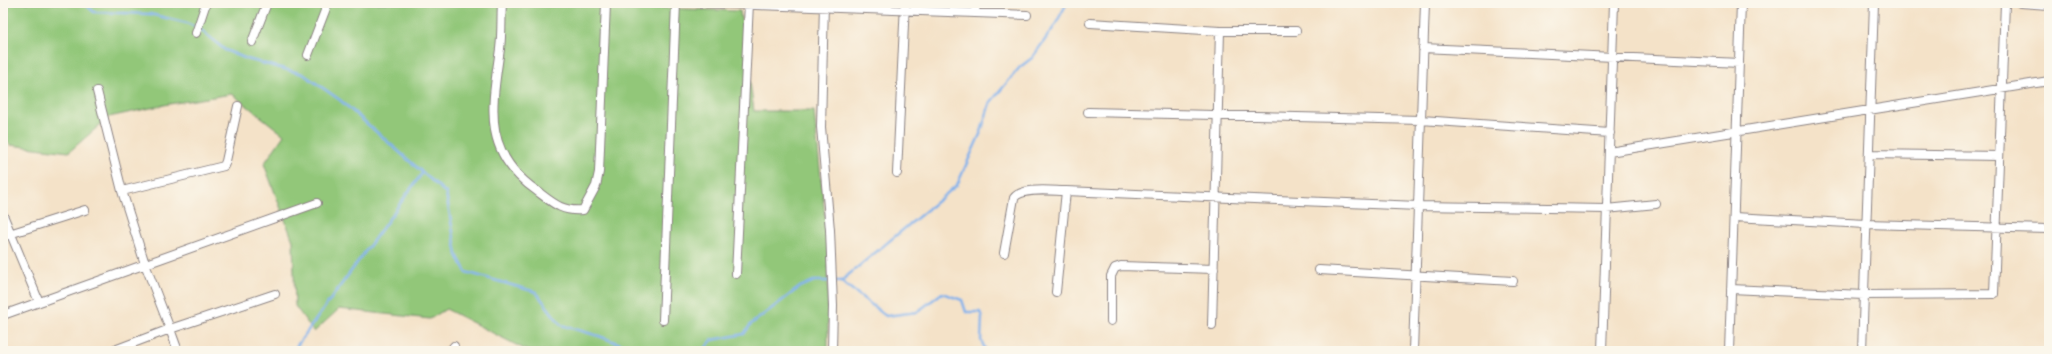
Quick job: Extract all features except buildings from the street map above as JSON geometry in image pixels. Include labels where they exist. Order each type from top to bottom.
[{"type":"street","points":[[196,33],[206,3]]},
{"type":"street","points":[[252,42],[267,3]]},
{"type":"street","points":[[308,55],[328,3]]},
{"type":"street","points":[[502,3],[500,47],[492,109],[493,126],[498,143],[509,164],[529,186],[557,206],[570,211],[583,210],[596,186],[599,172],[606,3]]},
{"type":"street","points":[[663,320],[676,3]]},
{"type":"street","points":[[700,3],[905,7],[975,13],[1027,15]]},
{"type":"street","points":[[975,13],[976,3]]},
{"type":"street","points":[[1413,351],[1425,3]]},
{"type":"street","points":[[1602,351],[1614,3]]},
{"type":"street","points":[[1729,351],[1741,3]]},
{"type":"street","points":[[1862,351],[1874,3]]},
{"type":"street","points":[[1731,289],[1864,295],[1994,294],[2005,3]]},
{"type":"street","points":[[2020,3],[2049,4]]},
{"type":"street","points":[[736,274],[749,4]]},
{"type":"street","points":[[824,5],[821,127],[829,216],[833,306],[832,351]]},
{"type":"street","points":[[897,173],[905,7]]},
{"type":"street","points":[[1090,23],[1220,31],[1296,31]]},
{"type":"street","points":[[1212,324],[1219,115],[1220,31]]},
{"type":"street","points":[[1423,48],[1739,63]]},
{"type":"street","points":[[1609,152],[2049,81]]},
{"type":"street","points":[[97,92],[122,191],[144,264],[178,351]]},
{"type":"street","points":[[122,191],[224,166],[238,106]]},
{"type":"street","points":[[1088,112],[1421,120],[1610,132]]},
{"type":"street","points":[[1869,154],[1999,156]]},
{"type":"street","points":[[1004,253],[1014,198],[1017,194],[1025,191],[1066,191],[1418,206],[1606,209],[1656,204]]},
{"type":"street","points":[[1056,292],[1066,191]]},
{"type":"street","points":[[3,315],[317,203]]},
{"type":"street","points":[[7,235],[84,210]]},
{"type":"street","points":[[3,215],[7,235],[39,302]]},
{"type":"street","points":[[1734,218],[1866,224],[2049,229]]},
{"type":"street","points":[[1111,321],[1111,276],[1115,268],[1121,266],[1214,269]]},
{"type":"street","points":[[1319,270],[1513,282]]},
{"type":"street","points":[[112,351],[170,329],[275,294]]},
{"type":"green space","points":[[3,3],[531,3],[740,11],[754,111],[814,111],[828,245],[828,348],[821,351],[528,351],[446,309],[430,319],[339,309],[314,332],[295,306],[293,241],[264,164],[284,135],[232,94],[169,104],[109,117],[69,152],[10,145],[3,137]]},
{"type":"waterway","points":[[84,3],[94,12],[150,14],[187,23],[201,30],[225,50],[247,59],[303,74],[340,100],[446,193],[457,255],[466,272],[536,292],[561,325],[599,336],[626,346],[630,351]]},
{"type":"waterway","points":[[841,281],[957,185],[981,132],[990,103],[1020,67],[1032,58],[1054,27],[1067,3]]},
{"type":"waterway","points":[[293,351],[423,172]]},
{"type":"waterway","points":[[703,351],[712,340],[744,334],[751,324],[800,287],[814,281],[841,281],[886,316],[917,312],[942,293],[962,300],[966,312],[980,312],[982,316],[981,340],[985,349],[989,351]]}]
